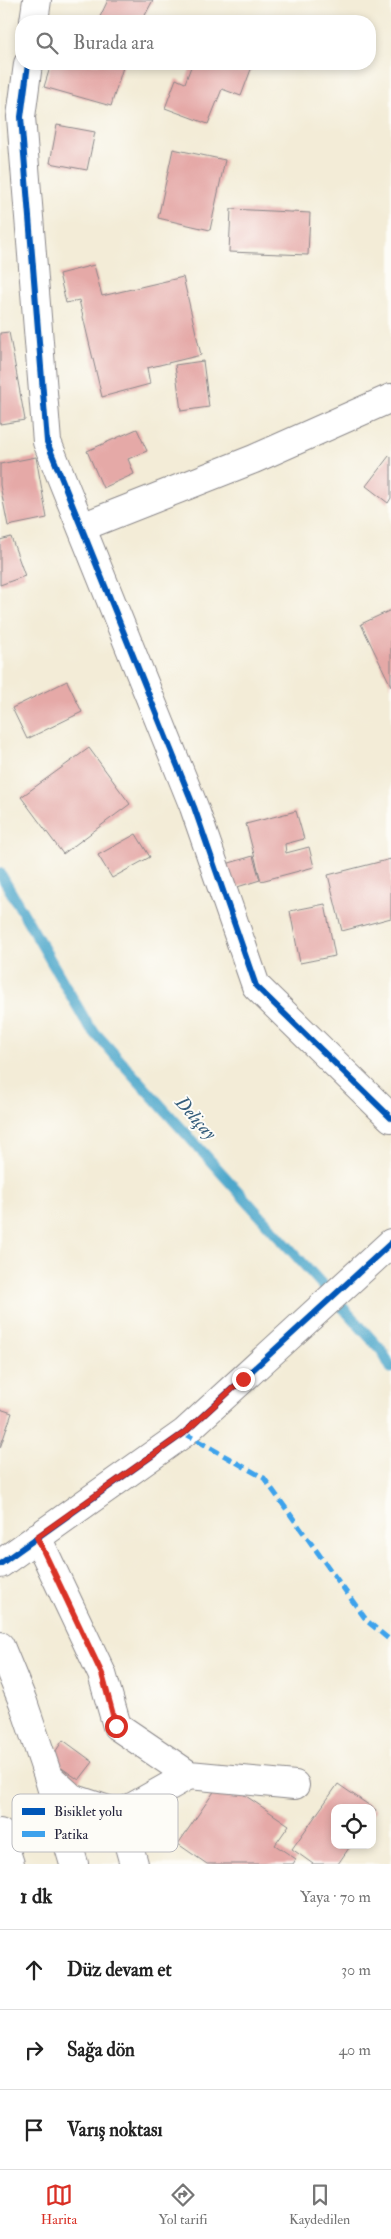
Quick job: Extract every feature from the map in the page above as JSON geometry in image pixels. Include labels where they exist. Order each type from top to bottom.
[{"type":"main road","points":[[35,15],[37,0]]},
{"type":"main road","points":[[27,70],[21,117],[47,442],[194,806],[256,986],[391,1118]]},
{"type":"main road","points":[[82,527],[254,459],[391,398]]},
{"type":"main road","points":[[0,1564],[184,1433],[391,1244]]},
{"type":"main road","points":[[37,1537],[102,1674],[116,1726],[190,1775],[295,1785]]},
{"type":"main road","points":[[0,1646],[23,1702],[53,1794]]},
{"type":"main road","points":[[156,1794],[190,1775]]},
{"type":"main road","points":[[48,1776],[68,1794]]},
{"type":"main road","points":[[0,1833],[10,1864]]},
{"type":"main road","points":[[70,1852],[74,1864]]},
{"type":"building","points":[[108,0],[153,0],[145,15],[101,15]]},
{"type":"building","points":[[49,70],[122,70],[111,106],[44,87]]},
{"type":"building","points":[[190,70],[251,70],[241,96],[222,89],[208,124],[165,108],[176,79],[185,83]]},
{"type":"building","points":[[57,125],[95,132],[87,170],[50,163]]},
{"type":"building","points":[[173,149],[225,160],[210,230],[158,218]]},
{"type":"building","points":[[231,209],[310,213],[308,255],[229,252]]},
{"type":"building","points":[[94,265],[102,296],[183,277],[201,355],[147,368],[150,384],[102,397],[79,300],[66,303],[59,274]]},
{"type":"building","points":[[9,332],[25,420],[0,424],[0,333]]},
{"type":"building","points":[[203,361],[209,407],[181,411],[175,365]]},
{"type":"building","points":[[137,429],[147,451],[128,459],[134,474],[103,488],[87,451]]},
{"type":"building","points":[[389,456],[391,457],[391,498],[388,503],[366,486]]},
{"type":"building","points":[[36,457],[47,518],[8,526],[0,485],[0,464]]},
{"type":"building","points":[[11,537],[25,576],[0,585],[0,540]]},
{"type":"building","points":[[391,610],[391,686],[361,624]]},
{"type":"building","points":[[67,681],[82,712],[27,739],[12,708]]},
{"type":"building","points":[[89,748],[130,804],[63,854],[21,797]]},
{"type":"building","points":[[296,811],[304,839],[285,844],[286,853],[309,847],[314,867],[261,881],[246,824]]},
{"type":"building","points":[[136,834],[150,857],[112,878],[98,855]]},
{"type":"building","points":[[253,856],[260,880],[234,888],[226,864]]},
{"type":"building","points":[[391,859],[391,918],[342,931],[328,875]]},
{"type":"building","points":[[325,904],[335,956],[300,963],[290,911]]},
{"type":"building","points":[[0,1409],[12,1413],[0,1448]]},
{"type":"building","points":[[63,1740],[93,1762],[79,1780],[50,1760]]},
{"type":"building","points":[[222,1780],[289,1825],[275,1845],[296,1859],[293,1864],[207,1864],[178,1844]]},
{"type":"building","points":[[338,1784],[367,1804],[331,1804],[331,1849],[348,1849],[338,1864],[313,1864],[292,1849]]},
{"type":"waterway","name":"Deliçay","points":[[0,873],[88,1025],[382,1351],[391,1368]]},
{"type":"marked path","points":[[184,1433],[264,1478],[367,1621],[391,1641]]},
{"type":"cycle path","points":[[27,70],[21,117],[47,442],[194,807],[256,986],[391,1118]]},
{"type":"cycle path","points":[[0,1564],[184,1433],[391,1243]]},
{"type":"route","points":[[116,1726],[102,1674],[37,1537],[184,1433],[243,1379]]}]
